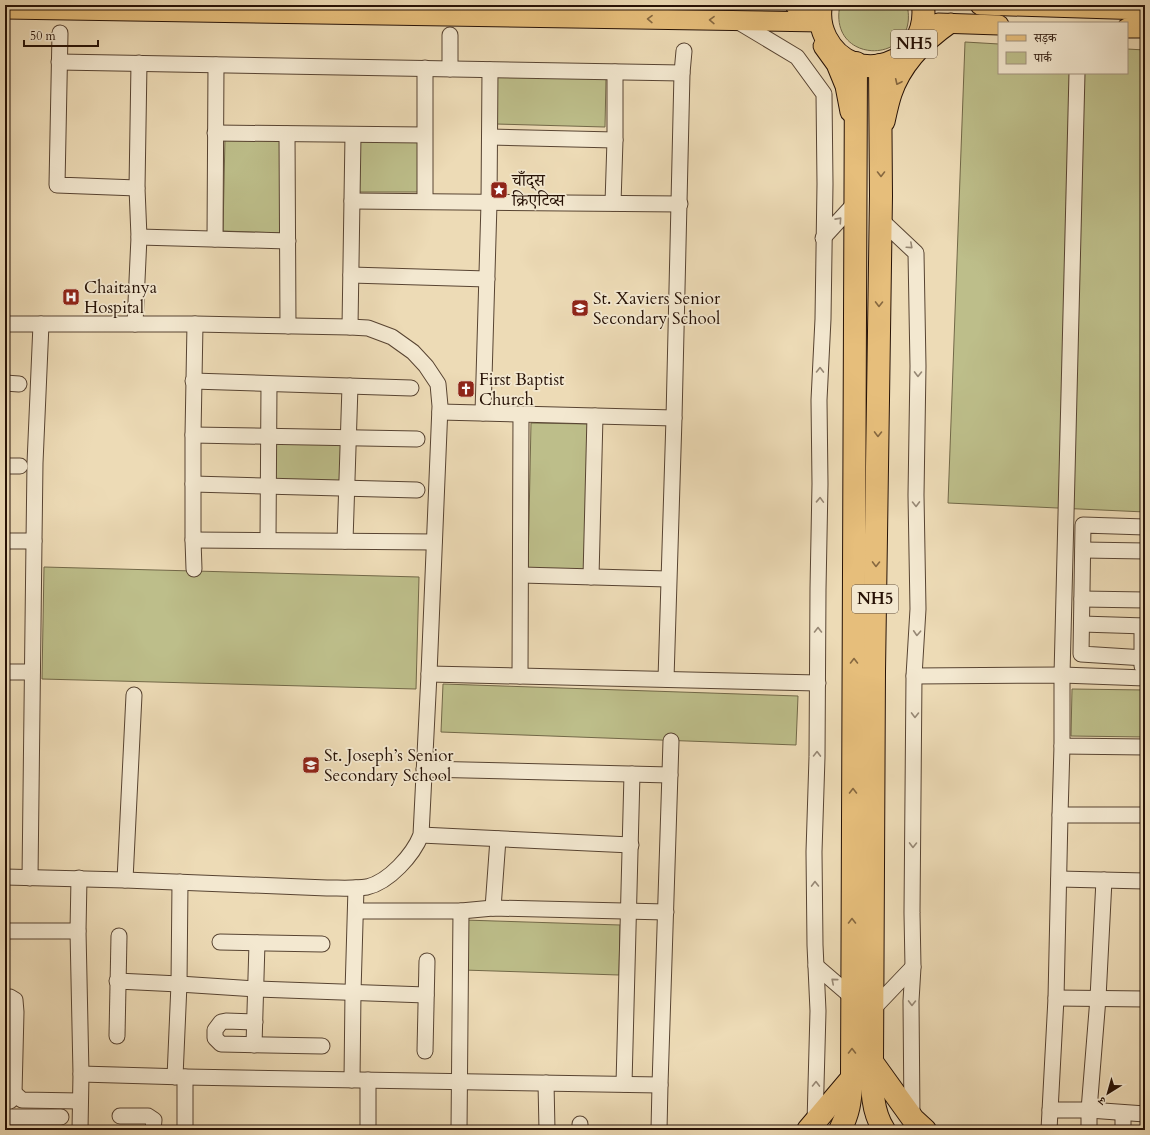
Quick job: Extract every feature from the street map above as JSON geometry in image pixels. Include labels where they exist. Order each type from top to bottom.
[{"type":"highway","name":"NH5","points":[[821,11],[824,33],[833,48],[846,59],[871,66],[890,63],[906,54],[917,40],[923,14]]},
{"type":"highway","name":"NH5","points":[[840,1130],[847,1118],[852,1078],[856,63]]},
{"type":"highway","name":"NH5","points":[[880,65],[881,220],[874,678],[872,1062],[874,1102],[878,1120],[884,1130]]},
{"type":"highway","points":[[872,1062],[918,1124]]},
{"type":"highway","points":[[812,1126],[852,1078]]},
{"type":"main road","points":[[980,5],[1070,6],[1145,10]]},
{"type":"main road","points":[[5,9],[36,7],[737,21],[794,13],[821,11]]},
{"type":"main road","points":[[794,13],[824,46],[836,64],[845,86],[856,139]]},
{"type":"main road","points":[[923,14],[951,23],[998,24]]},
{"type":"main road","points":[[880,140],[892,94],[903,71],[928,40],[951,23]]},
{"type":"main road","points":[[1128,28],[1145,28]]},
{"type":"street","points":[[737,21],[797,57],[824,94],[825,184],[823,319],[819,400],[820,484],[818,683],[814,852],[818,1011],[812,1126]]},
{"type":"street","points":[[60,33],[57,185],[137,188]]},
{"type":"street","points":[[450,35],[450,69]]},
{"type":"street","points":[[666,679],[680,204],[682,73],[684,51]]},
{"type":"street","points":[[59,62],[682,73]]},
{"type":"street","points":[[135,324],[139,237],[137,188],[138,63]]},
{"type":"street","points":[[215,239],[216,65]]},
{"type":"street","points":[[425,68],[425,201]]},
{"type":"street","points":[[483,413],[489,203],[490,70]]},
{"type":"street","points":[[613,203],[615,72]]},
{"type":"street","points":[[1049,1130],[1056,998],[1062,746],[1062,675],[1077,74]]},
{"type":"street","points":[[215,133],[424,136]]},
{"type":"street","points":[[287,134],[288,326]]},
{"type":"street","points":[[350,327],[352,135]]},
{"type":"street","points":[[490,137],[615,140]]},
{"type":"street","points":[[352,201],[680,204]]},
{"type":"street","points":[[823,238],[856,202]]},
{"type":"street","points":[[881,220],[916,252],[918,366],[916,495],[918,609],[914,676],[913,967],[911,1001],[918,1124]]},
{"type":"street","points":[[139,237],[288,241]]},
{"type":"street","points":[[351,275],[486,279]]},
{"type":"street","points":[[5,324],[195,324],[368,328],[392,337],[413,352],[426,366],[438,384],[440,412],[429,674],[420,835],[417,844],[400,867],[382,880],[368,886],[356,888],[79,878],[5,877]]},
{"type":"street","points":[[30,878],[35,463],[41,324]]},
{"type":"street","points":[[194,569],[193,381],[195,324]]},
{"type":"street","points":[[193,381],[411,388]]},
{"type":"street","points":[[268,540],[269,384]]},
{"type":"street","points":[[345,541],[350,386]]},
{"type":"street","points":[[440,412],[674,418]]},
{"type":"street","points":[[520,676],[521,414]]},
{"type":"street","points":[[591,577],[595,416]]},
{"type":"street","points":[[193,435],[417,439]]},
{"type":"street","points":[[5,466],[20,466]]},
{"type":"street","points":[[193,484],[417,490]]},
{"type":"street","points":[[1144,658],[1081,654],[1083,525],[1145,527]]},
{"type":"street","points":[[193,540],[434,542]]},
{"type":"street","points":[[5,541],[34,541]]},
{"type":"street","points":[[1083,550],[1145,551]]},
{"type":"street","points":[[521,575],[668,580]]},
{"type":"street","points":[[1082,599],[1145,600]]},
{"type":"street","points":[[914,676],[1062,675],[1144,678],[1143,626],[1082,624]]},
{"type":"street","points":[[5,672],[32,672]]},
{"type":"street","points":[[429,674],[818,683]]},
{"type":"street","points":[[125,880],[134,695]]},
{"type":"street","points":[[659,1130],[671,741]]},
{"type":"street","points":[[1062,746],[1145,746]]},
{"type":"street","points":[[424,768],[670,775]]},
{"type":"street","points":[[624,1084],[632,774]]},
{"type":"street","points":[[1060,815],[1145,815]]},
{"type":"street","points":[[420,835],[631,845]]},
{"type":"street","points":[[493,908],[498,839]]},
{"type":"street","points":[[79,878],[78,931],[81,1074],[80,1130]]},
{"type":"street","points":[[1059,879],[1145,881]]},
{"type":"street","points":[[1089,1130],[1104,880]]},
{"type":"street","points":[[180,882],[180,1077],[185,1130]]},
{"type":"street","points":[[352,1080],[356,888]]},
{"type":"street","points":[[356,911],[461,911],[493,908],[666,912]]},
{"type":"street","points":[[459,1130],[461,911]]},
{"type":"street","points":[[5,931],[78,931]]},
{"type":"street","points":[[117,1036],[119,936]]},
{"type":"street","points":[[220,942],[322,944]]},
{"type":"street","points":[[254,1045],[257,943]]},
{"type":"street","points":[[425,1051],[427,960]]},
{"type":"street","points":[[816,966],[852,997]]},
{"type":"street","points":[[872,1010],[913,967]]},
{"type":"street","points":[[117,982],[426,995]]},
{"type":"street","points":[[5,997],[10,997],[16,1000],[10,1097],[22,1100],[80,1101]]},
{"type":"street","points":[[1056,998],[1145,999]]},
{"type":"street","points":[[255,1022],[220,1022],[216,1030],[215,1038],[221,1044],[322,1046]]},
{"type":"street","points":[[81,1074],[660,1085]]},
{"type":"street","points":[[368,1080],[368,1130]]},
{"type":"street","points":[[546,1083],[547,1130]]},
{"type":"street","points":[[1050,1110],[1089,1110],[1145,1114]]},
{"type":"street","points":[[1123,1113],[1123,1130]]},
{"type":"street","points":[[120,1116],[151,1117],[154,1120],[153,1130]]},
{"type":"street","points":[[5,1117],[61,1117]]},
{"type":"green space","points":[[840,5],[907,5],[908,25],[901,39],[889,48],[874,51],[859,48],[847,39],[840,25]]},
{"type":"green space","points":[[965,42],[998,44],[998,74],[1128,74],[1128,49],[1145,50],[1145,512],[948,503]]},
{"type":"green space","points":[[497,75],[606,78],[605,127],[496,124]]},
{"type":"green space","points":[[225,137],[283,139],[280,233],[223,231]]},
{"type":"green space","points":[[358,140],[420,141],[420,192],[358,192]]},
{"type":"green space","points":[[531,423],[589,424],[586,570],[528,569]]},
{"type":"green space","points":[[274,442],[344,444],[343,483],[272,481]]},
{"type":"green space","points":[[44,567],[419,577],[416,689],[42,679]]},
{"type":"green space","points":[[443,684],[798,696],[796,745],[441,732]]},
{"type":"green space","points":[[1072,689],[1145,690],[1145,737],[1071,736]]},
{"type":"green space","points":[[464,920],[620,925],[619,975],[463,970]]},
{"type":"place","name":"चाँद्स क्रिएटिव्स","points":[[499,190]]},
{"type":"place","name":"Chaitanya Hospital","points":[[71,297]]},
{"type":"place","name":"St. Xaviers Senior Secondary School","points":[[580,308]]},
{"type":"place","name":"First Baptist Church","points":[[466,389]]},
{"type":"place","name":"St. Joseph’s Senior Secondary School","points":[[311,765]]}]
